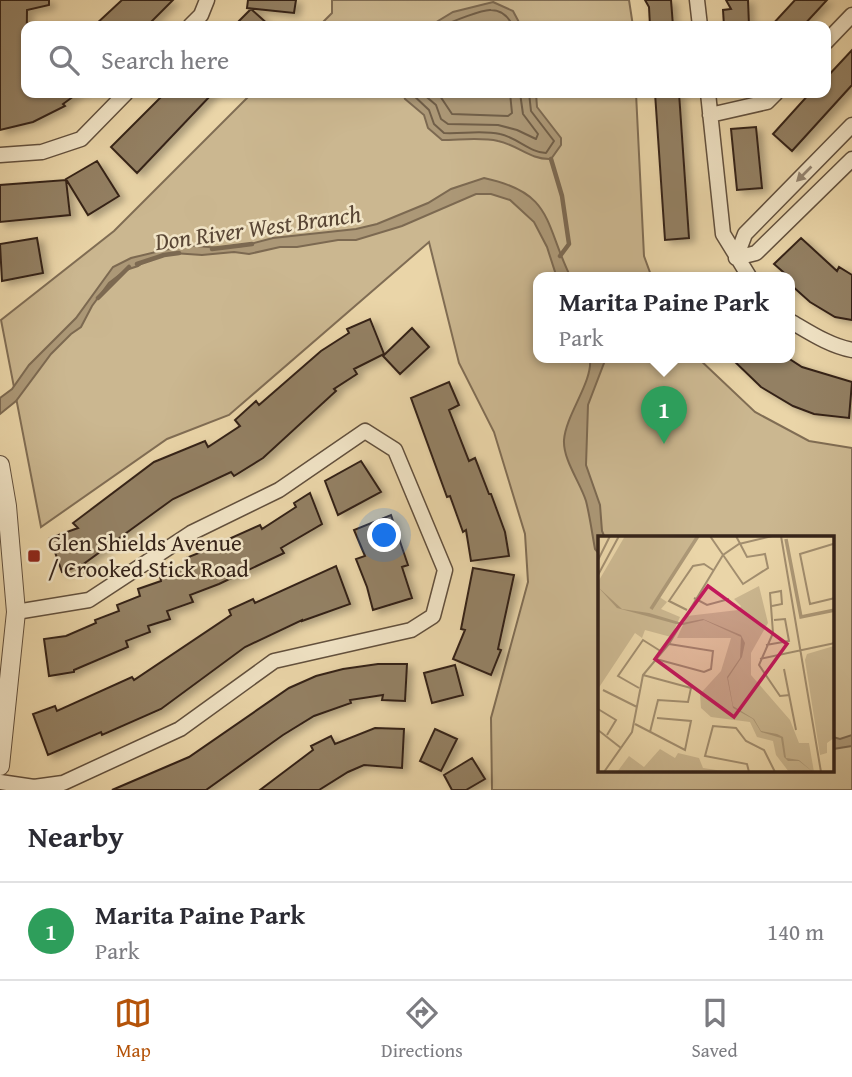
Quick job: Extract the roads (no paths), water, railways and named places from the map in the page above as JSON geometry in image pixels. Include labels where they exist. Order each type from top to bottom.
[{"type":"street","points":[[195,21],[201,15],[206,0]]},
{"type":"street","points":[[697,0],[699,21]]},
{"type":"street","points":[[831,37],[852,15]]},
{"type":"street","points":[[0,155],[43,152],[81,139],[121,98]]},
{"type":"street","points":[[708,98],[723,234],[746,272]]},
{"type":"street","points":[[710,116],[767,102],[771,98]]},
{"type":"street","points":[[736,258],[745,234],[852,125]]},
{"type":"street","points":[[736,258],[756,253],[852,159]]},
{"type":"street","points":[[795,324],[817,337],[852,349]]},
{"type":"street","points":[[0,782],[34,787],[64,783],[180,729],[274,661],[411,630],[433,616],[445,570],[394,450],[365,431],[279,490],[191,533],[89,600],[16,612]]},
{"type":"street","points":[[0,465],[7,506],[16,612],[4,703],[0,766]]},
{"type":"water","points":[[493,2],[513,11],[518,21],[438,21],[453,12]]},
{"type":"water","points":[[536,98],[537,107],[561,138],[561,145],[551,159],[544,159],[491,140],[442,140],[428,128],[424,115],[405,99]]},
{"type":"water","points":[[484,178],[507,184],[523,192],[544,213],[568,272],[555,272],[547,247],[534,222],[510,200],[491,194],[476,194],[402,226],[356,240],[280,247],[249,254],[173,253],[145,261],[126,270],[109,283],[81,327],[51,354],[16,401],[0,414],[0,398],[12,389],[29,365],[76,318],[113,267],[131,258],[185,245],[220,248],[243,246],[273,238],[356,229],[377,224],[428,203],[451,189]]},
{"type":"water","points":[[590,363],[604,363],[588,405],[586,465],[600,505],[604,536],[598,536],[598,553],[595,549],[586,501],[564,448],[569,420],[584,388]]},
{"type":"water","points":[[852,735],[852,746],[834,749],[834,737],[840,739]]},
{"type":"waterway","points":[[551,159],[562,196],[569,244],[560,256]]},
{"type":"waterway","name":"Don River West Branch","points":[[212,249],[252,244]]},
{"type":"waterway","name":"Don River West Branch","points":[[137,264],[179,253]]},
{"type":"waterway","name":"Don River West Branch","points":[[98,298],[129,267]]},
{"type":"place","name":"Marita Paine Park","points":[[664,444]]},
{"type":"place","name":"Glen Shields Avenue / Crooked Stick Road","points":[[34,556]]}]
